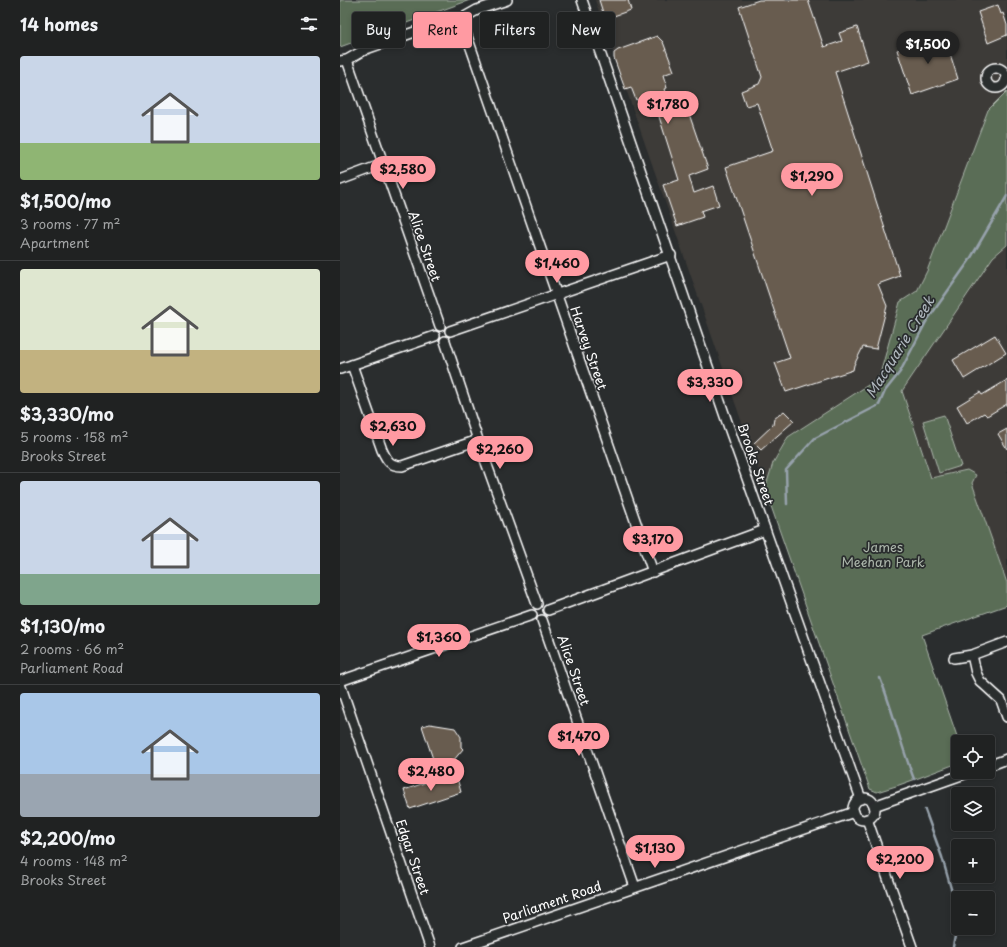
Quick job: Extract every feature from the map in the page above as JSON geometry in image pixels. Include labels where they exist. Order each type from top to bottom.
[{"type":"street","points":[[472,13],[506,0]]},
{"type":"street","name":"Brooks Street","points":[[582,0],[860,799]]},
{"type":"street","points":[[344,61],[366,49],[413,33]]},
{"type":"street","name":"Harvey Street","points":[[471,48],[653,572]]},
{"type":"street","name":"Alice Street","points":[[344,61],[383,164],[440,326]]},
{"type":"street","points":[[996,68],[1003,70],[1006,81],[1002,86],[995,88],[990,86],[986,80],[987,73],[990,70],[1007,63]]},
{"type":"street","points":[[340,180],[383,164]]},
{"type":"street","points":[[450,331],[671,256]]},
{"type":"street","points":[[440,326],[446,327],[450,331],[450,336],[445,341],[439,341],[435,336],[436,330],[440,326]]},
{"type":"street","points":[[340,370],[435,336]]},
{"type":"street","points":[[445,341],[478,440],[537,604]]},
{"type":"street","points":[[352,365],[382,450],[387,459],[394,466],[402,466],[478,440]]},
{"type":"street","points":[[548,610],[766,530]]},
{"type":"street","points":[[537,604],[544,605],[548,610],[547,616],[542,620],[536,620],[532,615],[532,608],[537,604]]},
{"type":"street","points":[[340,682],[532,615]]},
{"type":"street","name":"Alice Street","points":[[542,620],[635,887]]},
{"type":"street","points":[[954,658],[972,655],[1007,642]]},
{"type":"street","points":[[972,655],[976,673],[980,681],[1001,700],[1007,717]]},
{"type":"street","name":"Edgar Street","points":[[340,682],[430,947]]},
{"type":"street","points":[[995,763],[1007,759]]},
{"type":"street","points":[[874,806],[951,779]]},
{"type":"street","points":[[860,799],[869,799],[874,806],[873,814],[867,819],[859,819],[854,812],[854,804],[860,799]]},
{"type":"street","name":"Parliament Road","points":[[463,947],[854,812]]},
{"type":"street","points":[[867,819],[912,947]]},
{"type":"shaded area","points":[[595,0],[1007,0],[1007,91],[988,110],[927,272],[917,291],[900,302],[879,378],[788,437],[773,463],[765,489],[612,48],[615,48],[615,12],[599,12]]},
{"type":"shaded area","points":[[1007,245],[1007,583],[967,470],[931,478],[902,391],[993,256]]},
{"type":"green space","points":[[340,0],[470,0],[437,12],[413,12],[413,21],[405,24],[405,12],[352,12],[352,43],[340,47]]},
{"type":"green space","name":"James Meehan Park","points":[[1007,91],[1007,245],[993,257],[902,391],[931,478],[967,470],[976,475],[972,483],[1007,583],[1007,605],[922,635],[957,735],[951,735],[951,766],[877,792],[870,789],[765,489],[773,463],[788,437],[879,378],[900,302],[917,291],[927,271],[988,110]]},
{"type":"green space","points":[[944,415],[961,466],[939,473],[923,421]]},
{"type":"building","points":[[599,0],[628,0],[631,10],[615,16],[615,12],[603,12]]},
{"type":"building","points":[[759,0],[808,0],[824,47],[842,41],[839,33],[857,27],[868,61],[835,72],[900,276],[878,284],[887,306],[876,349],[863,347],[853,370],[786,392],[775,363],[790,358],[726,167],[773,151],[757,103],[746,106],[741,91],[759,84],[762,77],[739,7]]},
{"type":"building","points":[[998,5],[1001,14],[1003,13],[1007,25],[1007,35],[988,43],[978,12]]},
{"type":"building","points":[[944,35],[958,79],[912,95],[897,50]]},
{"type":"building","points":[[657,36],[663,42],[674,71],[663,75],[667,88],[664,89],[673,113],[687,108],[708,169],[689,176],[694,193],[713,186],[719,205],[701,211],[703,217],[677,226],[663,185],[679,180],[656,107],[646,111],[641,98],[636,100],[631,87],[625,89],[614,58],[614,53],[618,50]]},
{"type":"building","points":[[995,335],[1006,353],[964,379],[953,360]]},
{"type":"building","points":[[1007,380],[1007,404],[987,416],[984,413],[967,423],[957,406],[980,392],[982,395]]},
{"type":"building","points":[[784,411],[794,421],[761,450],[754,443],[773,425],[774,419]]},
{"type":"building","points":[[1007,429],[1007,449],[998,434]]},
{"type":"building","points":[[430,724],[455,728],[461,737],[461,747],[463,749],[448,767],[437,771],[422,726]]},
{"type":"building","points":[[439,778],[441,783],[457,778],[461,792],[410,809],[404,790]]},
{"type":"waterway","name":"Macquarie Creek","points":[[787,504],[786,470],[815,438],[879,405],[885,391],[900,372],[926,322],[969,261],[1007,196]]},
{"type":"waterway","name":"Macquarie Creek","points":[[880,678],[914,779]]},
{"type":"waterway","name":"Macquarie Creek","points":[[925,810],[942,857],[952,891]]},
{"type":"waterway","name":"Macquarie Creek","points":[[953,947],[955,935]]}]
